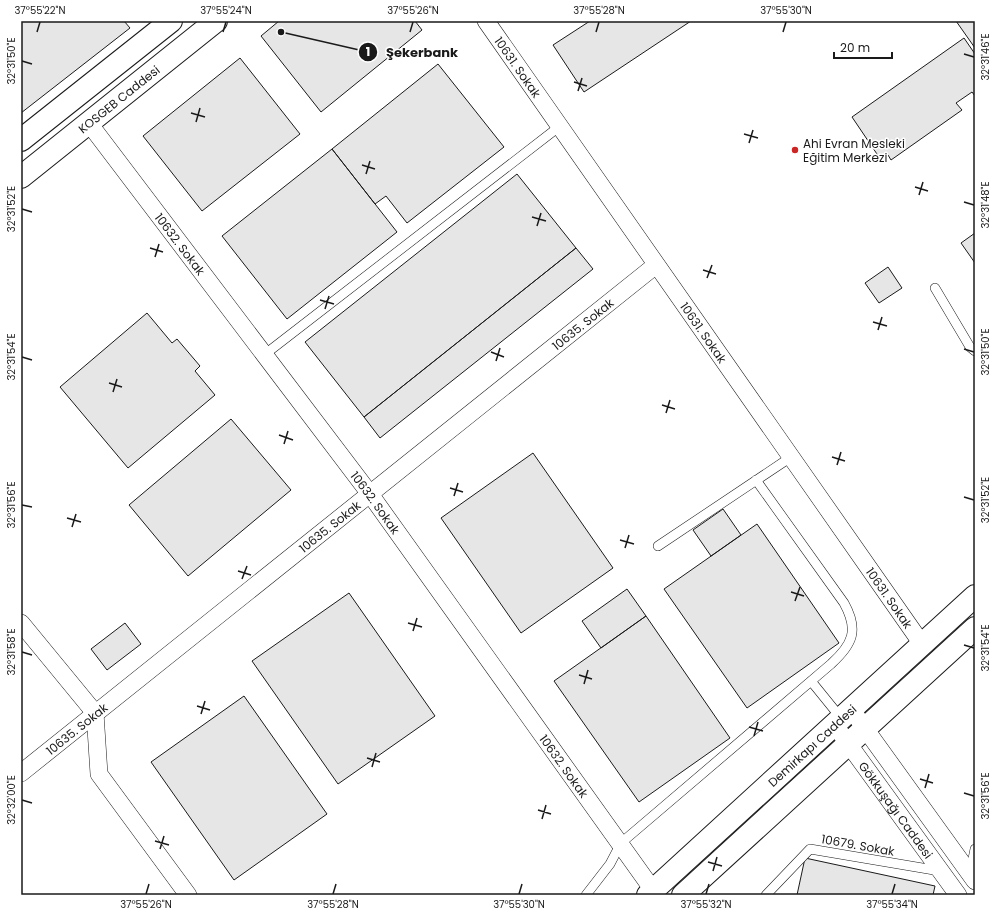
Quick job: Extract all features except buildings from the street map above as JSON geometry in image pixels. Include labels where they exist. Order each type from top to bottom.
[{"type":"street","points":[[21,140],[171,21]]},
{"type":"street","name":"KOSGEB Caddesi","points":[[21,177],[216,21]]},
{"type":"street","name":"10631. Sokak","points":[[486,21],[922,644]]},
{"type":"street","name":"10632. Sokak","points":[[88,122],[370,494],[620,843],[651,892]]},
{"type":"street","name":"10635. Sokak","points":[[21,773],[656,265]]},
{"type":"street","name":"Demirkapı Caddesi","points":[[651,892],[975,596]]},
{"type":"street","points":[[21,623],[95,713],[99,774],[188,895]]},
{"type":"street","name":"Demirkapı Caddesi","points":[[683,895],[975,628]]},
{"type":"street","points":[[842,717],[865,729],[972,878]]},
{"type":"street","name":"Gökkuşağı Caddesi","points":[[842,717],[848,744],[958,895]]},
{"type":"lane","points":[[264,355],[560,126]]},
{"type":"lane","points":[[934,288],[970,347],[975,351]]},
{"type":"lane","points":[[658,546],[791,458]]},
{"type":"lane","points":[[586,895],[610,864],[620,843],[843,654],[851,640],[854,627],[850,614],[756,480]]},
{"type":"lane","points":[[811,681],[842,717]]},
{"type":"lane","name":"10679. Sokak","points":[[766,895],[810,849],[942,872]]},
{"type":"lane","points":[[972,878],[975,849]]},
{"type":"place","name":"Şekerbank","points":[[281,32]]},
{"type":"place","name":"Ahi Evran Mesleki Eğitim Merkezi","points":[[795,150]]}]
